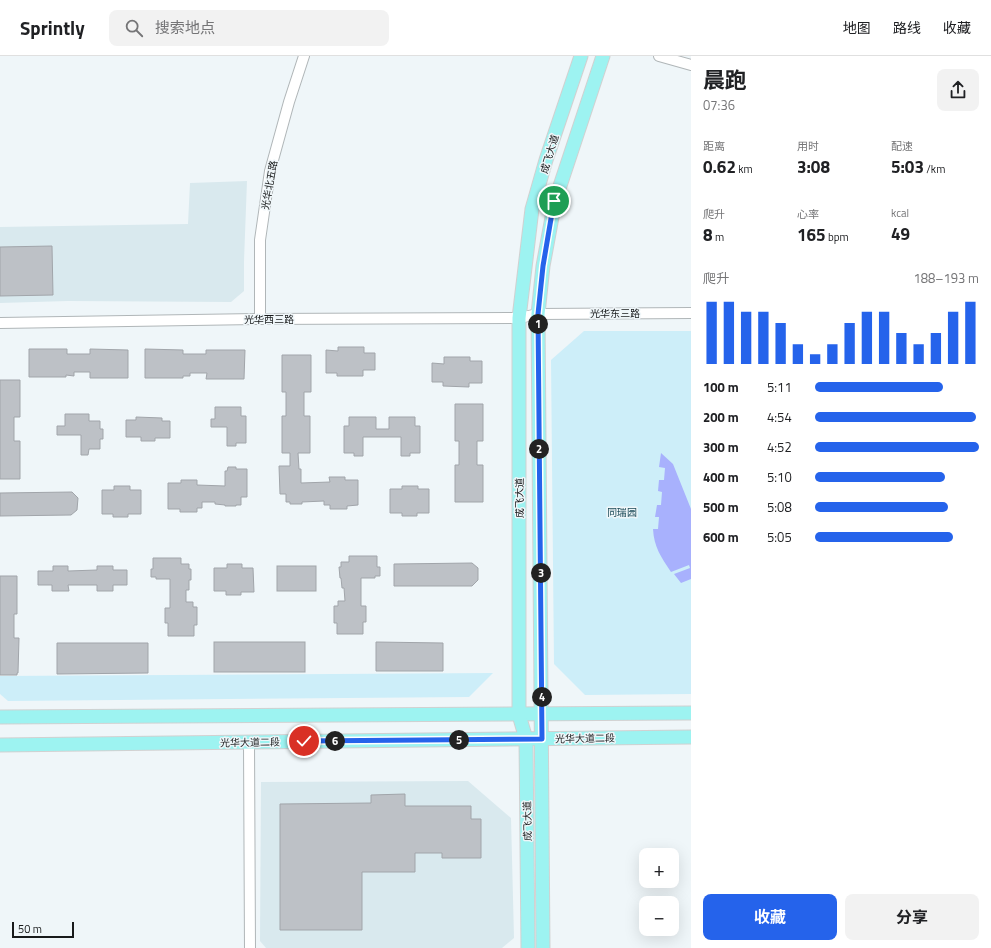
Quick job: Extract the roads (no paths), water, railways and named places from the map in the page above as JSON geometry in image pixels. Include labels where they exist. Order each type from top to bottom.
[{"type":"main road","name":"成飞大道","points":[[528,948],[526,739],[519,714],[519,318],[532,209],[546,160],[580,56]]},
{"type":"main road","name":"成飞大道","points":[[543,948],[538,314],[543,266],[554,201],[603,56]]},
{"type":"main road","points":[[0,717],[691,713]]},
{"type":"main road","name":"光华大道二段","points":[[0,745],[691,737]]},
{"type":"street","name":"光华北五路","points":[[260,319],[260,240],[270,171],[289,102],[304,56]]},
{"type":"street","points":[[660,56],[691,65]]},
{"type":"street","name":"光华东三路","points":[[538,314],[691,313]]},
{"type":"street","name":"光华西三路","points":[[0,323],[260,319],[519,318],[538,314]]},
{"type":"street","points":[[249,742],[250,948]]},
{"type":"water","points":[[661,453],[673,464],[691,509],[691,579],[681,583],[674,574],[690,568],[689,565],[671,572],[659,552],[653,529],[658,529],[659,517],[655,517],[657,505],[661,505],[662,492],[658,491],[659,480],[664,480],[665,468],[659,467]]},
{"type":"park label","name":"同瑞园","points":[[622,512]]}]
